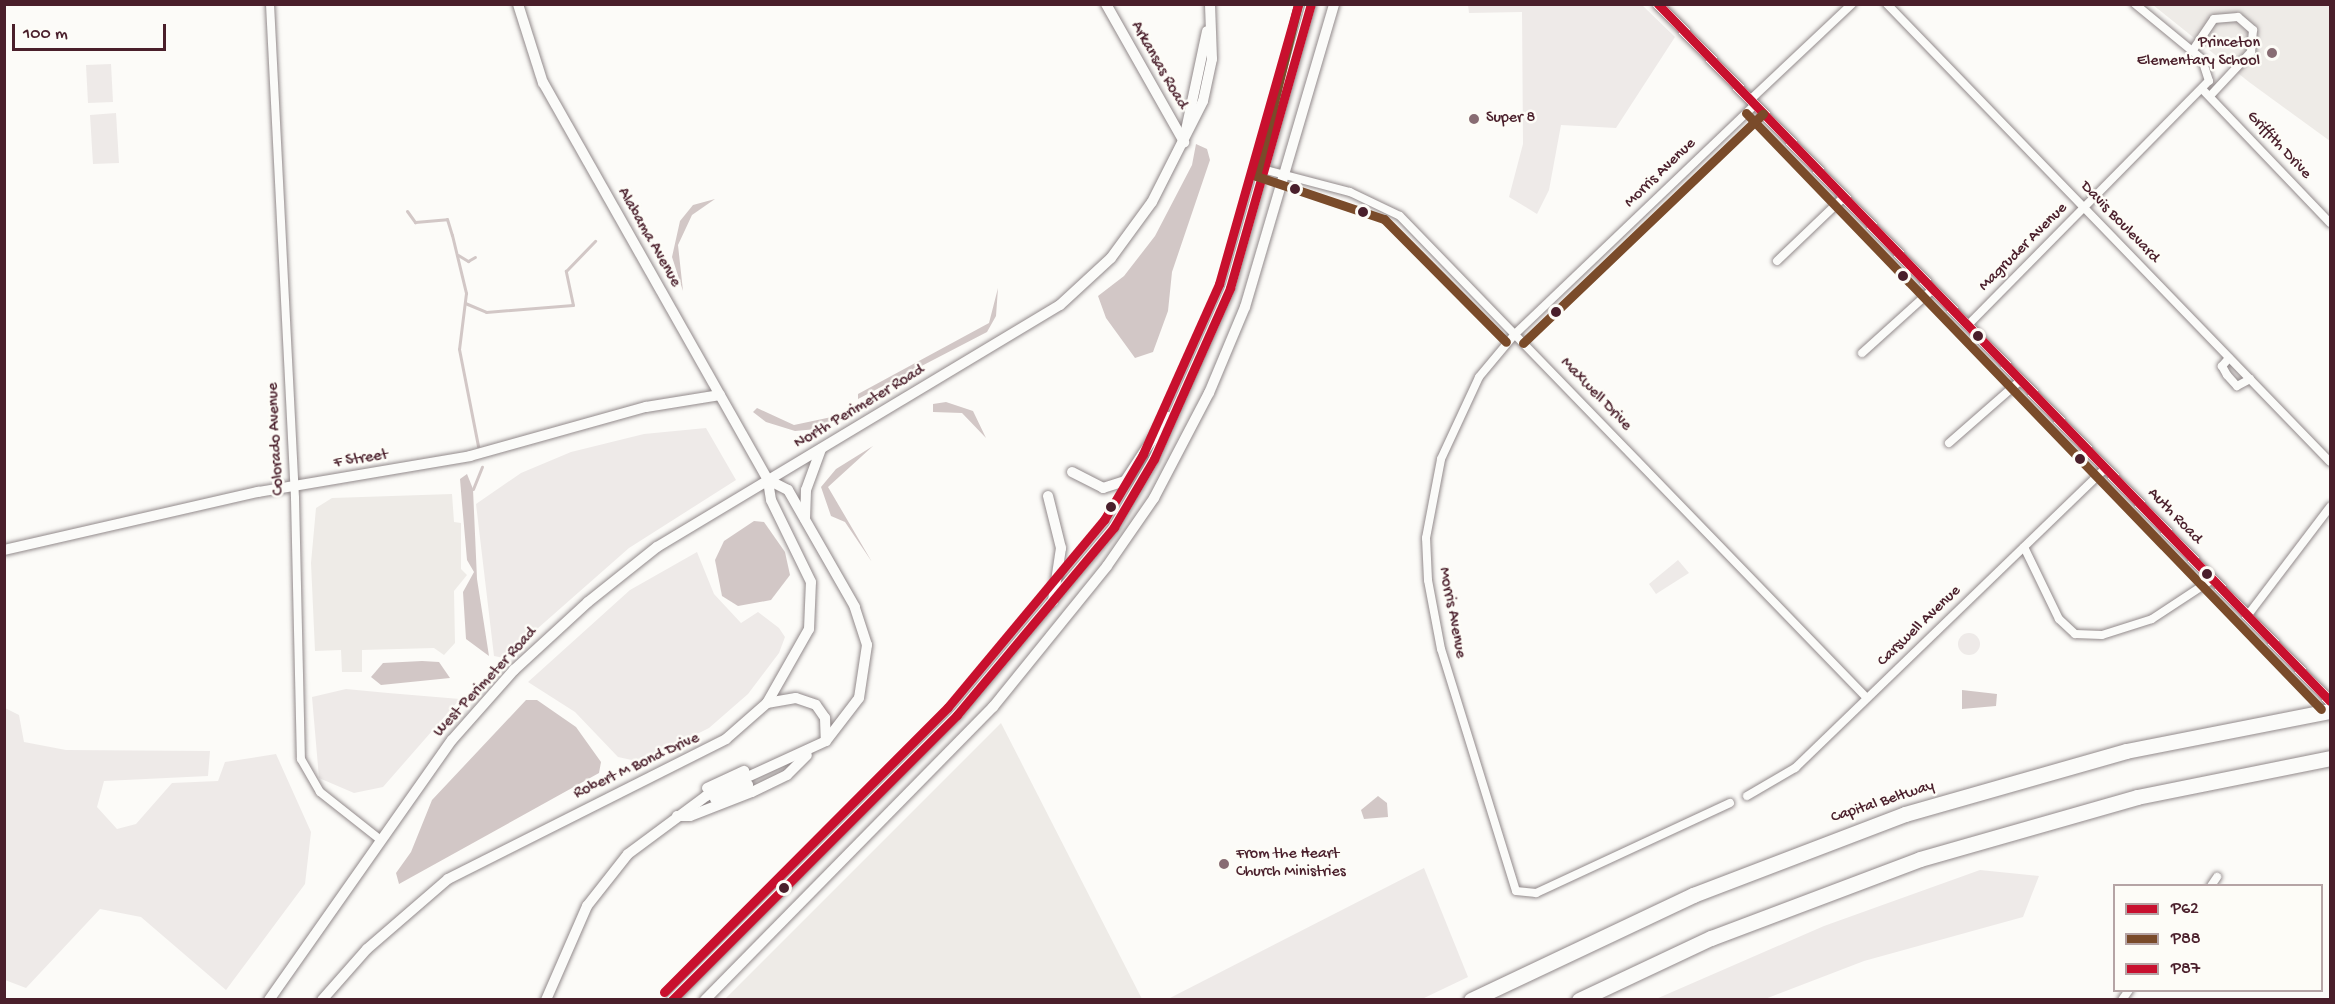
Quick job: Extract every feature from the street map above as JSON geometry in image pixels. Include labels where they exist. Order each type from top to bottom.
[{"type":"highway","name":"Capital Beltway","points":[[1471,999],[1694,895],[1905,814],[2126,751],[2331,711]]},
{"type":"highway","points":[[1579,999],[1711,938],[1920,859],[2137,797],[2331,758]]},
{"type":"street","name":"Colorado Avenue","points":[[270,4],[294,486],[301,759],[320,792],[378,838]]},
{"type":"street","name":"Alabama Avenue","points":[[518,4],[543,83],[768,480]]},
{"type":"street","name":"Arkansas Road","points":[[1106,4],[1184,142]]},
{"type":"street","points":[[1184,142],[1209,28],[1210,4]]},
{"type":"street","points":[[672,999],[957,715],[1052,605],[1114,526],[1190,382],[1237,269],[1311,4]]},
{"type":"street","points":[[705,999],[972,731],[1107,567],[1154,498],[1213,383],[1245,307],[1287,175],[1334,4]]},
{"type":"street","name":"Auth Road","points":[[1658,4],[2331,701]]},
{"type":"street","name":"Morris Avenue","points":[[1730,804],[1536,893],[1520,894],[1511,883],[1446,670],[1426,561],[1431,497],[1449,435],[1479,377],[1515,334],[1852,4]]},
{"type":"street","name":"Davis Boulevard","points":[[1887,4],[2331,462]]},
{"type":"street","points":[[2135,4],[2193,50],[2207,67],[2207,93]]},
{"type":"street","name":"Magruder Avenue","points":[[1968,325],[2085,209],[2251,52],[2253,30],[2238,17],[2214,19],[2193,50]]},
{"type":"street","name":"Griffith Drive","points":[[2207,93],[2331,224]]},
{"type":"street","name":"North Perimeter Road","points":[[768,480],[1060,305],[1092,278],[1135,227],[1184,142]]},
{"type":"street","name":"Maxwell Drive","points":[[1266,170],[1391,209],[1867,698]]},
{"type":"street","points":[[1777,261],[1844,197]]},
{"type":"street","points":[[1862,353],[1933,289]]},
{"type":"street","points":[[2229,358],[2222,366],[2237,386],[2250,379]]},
{"type":"street","points":[[1949,443],[2021,380]]},
{"type":"street","points":[[1072,472],[1104,488],[1125,481],[1190,382]]},
{"type":"street","name":"F Street","points":[[4,550],[294,486],[470,456],[646,407],[720,395]]},
{"type":"street","points":[[805,519],[806,490],[821,449]]},
{"type":"street","name":"Carswell Avenue","points":[[1747,796],[1783,778],[2106,468]]},
{"type":"street","points":[[546,999],[567,945],[596,893],[628,854],[676,816],[725,787],[810,752],[826,741],[860,698],[867,645],[849,595],[788,490],[768,480]]},
{"type":"street","name":"Robert M Bond Drive","points":[[322,999],[367,949],[448,879],[712,749],[767,703],[801,650],[812,604],[805,561],[771,500],[768,480]]},
{"type":"street","name":"West Perimeter Road","points":[[269,999],[378,838],[471,717],[549,637],[657,547],[768,480]]},
{"type":"street","points":[[1047,496],[1061,548],[1052,605]]},
{"type":"street","points":[[2248,615],[2331,507]]},
{"type":"street","points":[[2024,547],[2059,619],[2075,634],[2102,635],[2152,619],[2213,579]]},
{"type":"street","points":[[767,703],[796,698],[816,705],[825,718],[826,741]]},
{"type":"street","points":[[2212,884],[2217,877]]},
{"type":"shaded area","points":[[1468,5],[1642,5],[1675,37],[1616,128],[1561,125],[1549,190],[1537,214],[1509,197],[1523,144],[1522,12],[1469,13]]},
{"type":"shaded area","name":"Princeton Elementary School","points":[[2153,5],[2330,5],[2330,141],[2249,82]]},
{"type":"shaded area","points":[[111,64],[113,102],[88,103],[86,65]]},
{"type":"shaded area","points":[[116,113],[119,163],[93,164],[90,115]]},
{"type":"shaded area","points":[[1196,144],[1207,149],[1210,160],[1172,272],[1168,311],[1153,352],[1135,358],[1106,318],[1098,296],[1124,276],[1155,236],[1192,165]]},
{"type":"shaded area","points":[[715,199],[692,215],[678,245],[683,291],[672,257],[680,221],[693,205]]},
{"type":"shaded area","points":[[998,288],[996,316],[987,332],[858,399],[858,394],[989,323]]},
{"type":"shaded area","points":[[946,402],[973,411],[986,438],[962,413],[933,412],[933,404]]},
{"type":"shaded area","points":[[757,408],[794,425],[841,415],[817,429],[795,431],[766,422],[753,412]]},
{"type":"shaded area","points":[[706,428],[736,480],[629,548],[504,658],[494,656],[476,504],[521,473],[571,452],[644,434]]},
{"type":"shaded area","points":[[873,446],[828,487],[872,562],[845,522],[831,516],[821,487],[836,469]]},
{"type":"shaded area","points":[[467,474],[473,489],[477,579],[489,656],[466,639],[463,592],[474,572],[467,560],[460,479]]},
{"type":"shaded area","points":[[452,494],[454,522],[461,523],[461,569],[467,575],[454,591],[455,643],[444,655],[434,648],[362,650],[362,672],[342,672],[341,650],[315,651],[311,563],[316,508],[332,498]]},
{"type":"shaded area","points":[[754,521],[764,522],[785,552],[790,575],[771,600],[738,606],[722,596],[715,560],[724,541]]},
{"type":"shaded area","points":[[697,552],[714,594],[741,623],[758,612],[779,628],[785,637],[779,653],[748,694],[709,728],[641,762],[618,757],[575,712],[528,682],[630,590]]},
{"type":"shaded area","points":[[1678,560],[1689,573],[1656,594],[1649,584]]},
{"type":"shaded area","points":[[1969,633],[1977,636],[1980,644],[1977,652],[1969,655],[1961,652],[1958,644],[1961,636]]},
{"type":"shaded area","points":[[439,662],[450,678],[381,685],[371,677],[383,663]]},
{"type":"shaded area","points":[[346,689],[460,699],[383,787],[354,793],[319,778],[312,697]]},
{"type":"shaded area","points":[[1962,690],[1997,694],[1996,706],[1962,709]]},
{"type":"shaded area","points":[[526,700],[537,700],[576,727],[601,762],[599,773],[399,884],[396,873],[411,852],[432,800]]},
{"type":"shaded area","points":[[5,708],[19,715],[24,742],[66,750],[210,751],[208,776],[104,781],[97,807],[117,829],[136,824],[172,783],[218,781],[225,762],[276,754],[311,832],[305,884],[226,990],[141,917],[100,909],[26,988],[5,980]]},
{"type":"shaded area","points":[[1001,723],[1142,999],[725,999]]},
{"type":"shaded area","points":[[1378,796],[1387,803],[1388,817],[1364,819],[1361,810]]},
{"type":"shaded area","points":[[1424,868],[1468,977],[1422,999],[1168,999]]},
{"type":"shaded area","points":[[1980,870],[2039,876],[2023,917],[1864,961],[1765,999],[1656,999],[1824,926]]},
{"type":"waterway","points":[[407,211],[415,222],[447,219],[452,235],[466,293],[459,349],[478,446]]},
{"type":"waterway","points":[[465,303],[486,312],[573,305],[566,271],[595,241]]},
{"type":"waterway","points":[[458,255],[468,261],[475,257]]},
{"type":"waterway","points":[[473,489],[482,467]]},
{"type":"transit line","name":"P88","points":[[1298,4],[1256,176],[1384,219],[1506,342]]},
{"type":"transit line","name":"P87","points":[[664,992],[948,707],[1104,520],[1143,454],[1219,284],[1298,4]]},
{"type":"transit line","name":"P62","points":[[672,1000],[957,715],[1114,527],[1154,459],[1230,288],[1311,4]]},
{"type":"transit line","name":"P62","points":[[1658,4],[2330,701]]},
{"type":"transit line","name":"P88","points":[[1746,113],[2321,709]]},
{"type":"transit line","name":"P88","points":[[1523,343],[1763,114]]},
{"type":"place","name":"Princeton Elementary School","points":[[2272,53]]},
{"type":"place","name":"Super 8","points":[[1474,119]]},
{"type":"place","name":"From the Heart Church Ministries","points":[[1224,864]]}]
